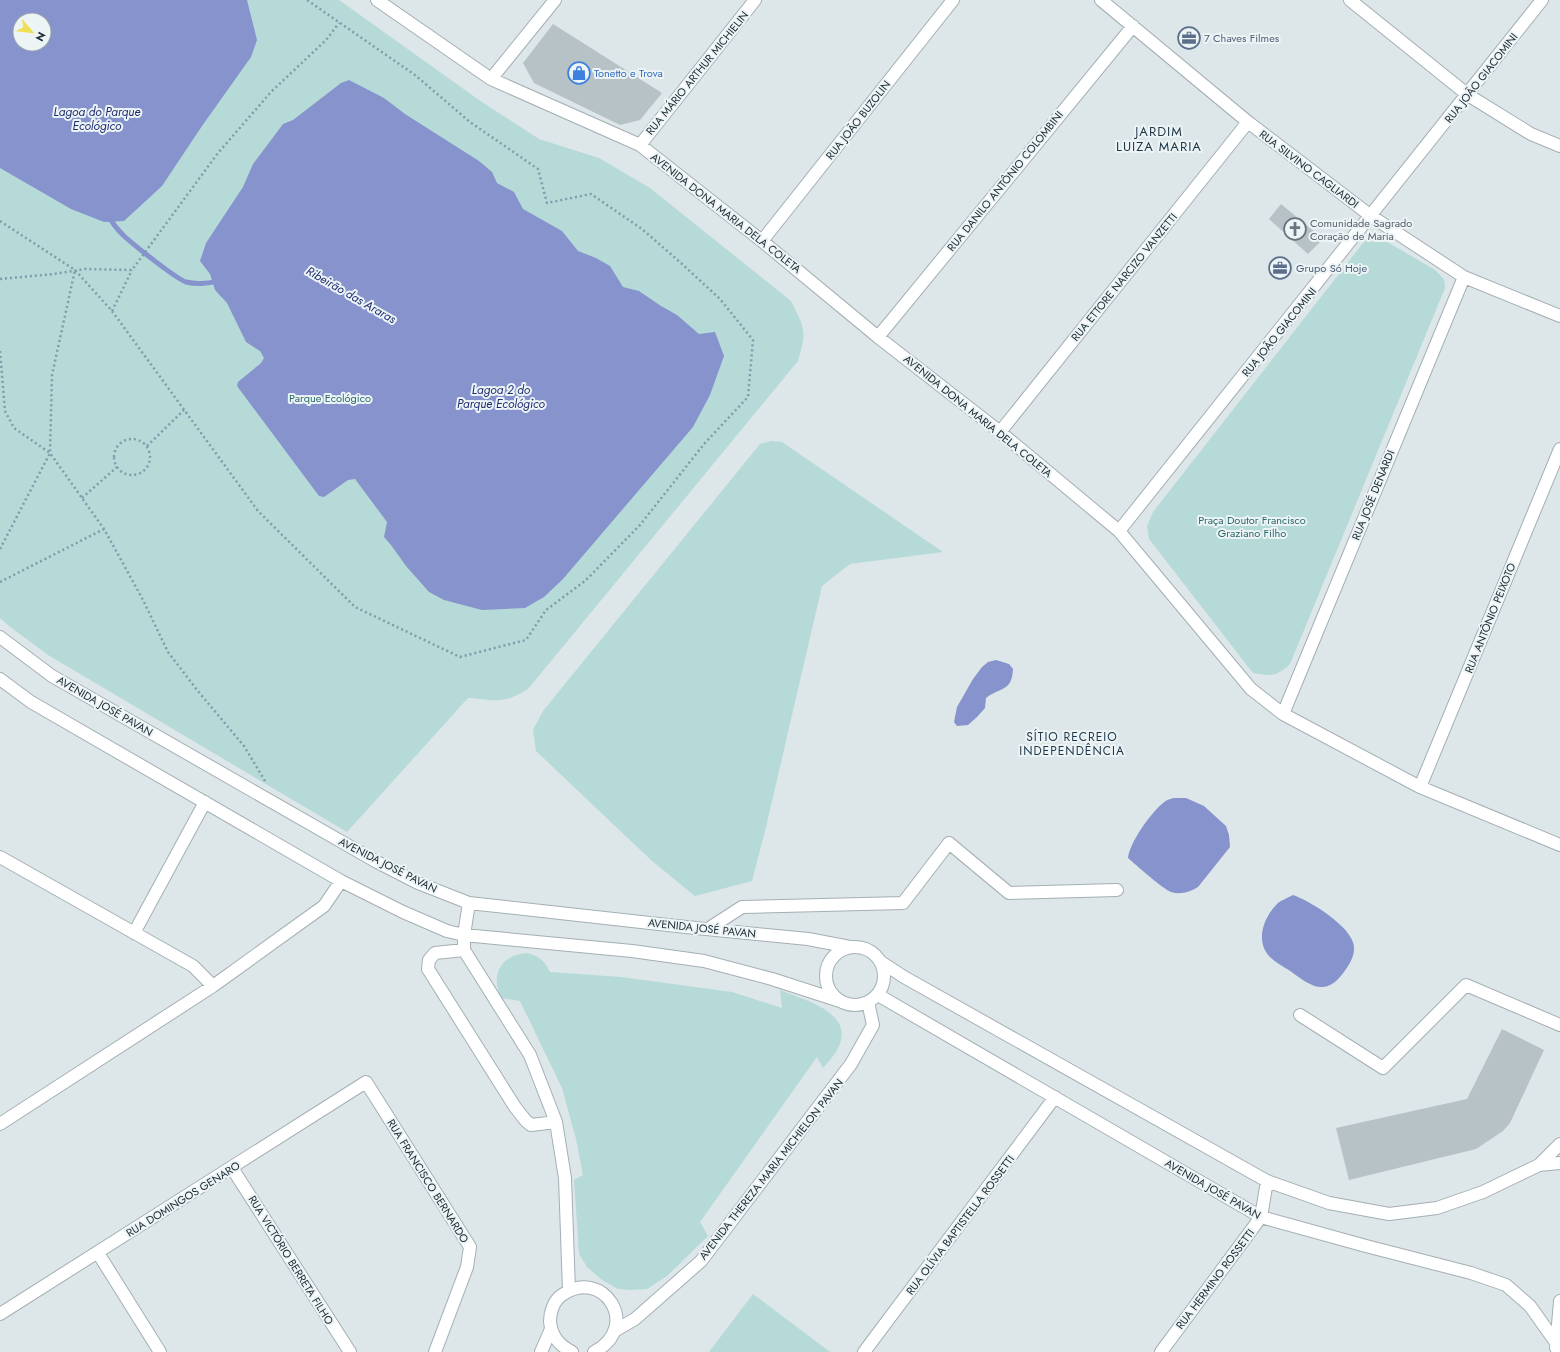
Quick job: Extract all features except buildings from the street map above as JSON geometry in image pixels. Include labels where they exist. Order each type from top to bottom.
[{"type":"street","name":"AVENIDA DONA MARIA DELA COLETA","points":[[377,0],[491,79],[640,145],[762,241],[878,337],[1000,432],[1119,531],[1251,690],[1283,714],[1420,787],[1560,845]]},
{"type":"street","points":[[491,79],[555,0]]},
{"type":"street","name":"RUA MÁRIO ARTHUR MICHIELIN","points":[[640,145],[755,0]]},
{"type":"street","name":"RUA JOÃO BUZOLIN","points":[[762,241],[953,0]]},
{"type":"street","name":"RUA SILVINO CAGLIARDI","points":[[1101,0],[1248,122],[1371,216],[1464,277],[1560,316]]},
{"type":"street","points":[[1350,0],[1468,95],[1531,134],[1560,146]]},
{"type":"street","name":"RUA JOÃO GIACOMINI","points":[[1119,531],[1468,95],[1542,0]]},
{"type":"street","name":"RUA DANILO ANTÔNIO COLOMBINI","points":[[878,337],[1132,26]]},
{"type":"street","name":"RUA ETTORE NARCIZO VANZETTI","points":[[1000,432],[1248,122]]},
{"type":"street","name":"RUA JOSÉ DENARDI","points":[[1283,714],[1464,277]]},
{"type":"street","name":"RUA ANTÔNIO PEIXOTO","points":[[1420,787],[1560,449]]},
{"type":"street","name":"AVENIDA JOSÉ PAVAN","points":[[0,637],[52,676],[370,858],[418,883],[469,903],[808,939],[850,947]]},
{"type":"street","points":[[0,679],[31,702],[341,881],[403,912],[447,931],[464,935],[632,951],[704,961],[772,979],[849,1004],[859,1005],[873,998],[882,987],[884,979],[884,970],[881,962],[876,955],[868,949],[850,947],[841,950],[833,956],[828,965],[826,975],[828,985],[832,994],[840,1001]]},
{"type":"street","points":[[134,933],[205,802]]},
{"type":"street","points":[[708,929],[742,907],[903,903],[949,843],[1009,893],[1117,890]]},
{"type":"street","points":[[0,857],[193,966],[212,986]]},
{"type":"street","points":[[0,1124],[212,986],[324,906],[341,881]]},
{"type":"street","points":[[469,903],[464,935],[464,950],[530,1055],[556,1122],[565,1178],[569,1290]]},
{"type":"street","points":[[464,950],[435,953],[429,960],[428,969],[515,1107],[526,1121],[531,1125],[556,1122]]},
{"type":"street","points":[[881,962],[904,977],[1267,1181],[1329,1204],[1389,1214],[1437,1208],[1483,1192],[1539,1165],[1560,1162]]},
{"type":"street","points":[[1300,1015],[1383,1068],[1466,985],[1560,1025]]},
{"type":"street","name":"AVENIDA JOSÉ PAVAN","points":[[873,998],[1055,1097],[1261,1217],[1471,1273],[1506,1285],[1530,1306],[1556,1348]]},
{"type":"street","name":"AVENIDA THEREZA MARIA MICHIELON PAVAN","points":[[616,1330],[635,1319],[701,1261],[851,1064],[874,1025],[873,998]]},
{"type":"street","name":"RUA DOMINGOS GENARO","points":[[0,1314],[366,1082]]},
{"type":"street","name":"RUA FRANCISCO BERNARDO","points":[[366,1082],[470,1247],[467,1267],[435,1352]]},
{"type":"street","name":"RUA OLÍVIA BAPTISTELLA ROSSETTI","points":[[864,1352],[1055,1097]]},
{"type":"street","points":[[1539,1165],[1560,1144]]},
{"type":"street","name":"RUA VICTÓRIO BERRETA FILHO","points":[[232,1168],[350,1352]]},
{"type":"street","name":"RUA HERMINO ROSSETTI","points":[[1160,1352],[1261,1217],[1267,1181]]},
{"type":"street","points":[[98,1253],[160,1352]]},
{"type":"street","points":[[572,1352],[563,1347],[555,1339],[551,1329],[550,1317],[553,1306],[560,1296],[569,1290],[580,1287],[590,1287],[601,1291],[609,1298],[615,1308],[617,1319],[616,1330],[611,1339],[599,1350]]},
{"type":"street","points":[[1556,1348],[1560,1301]]},
{"type":"street","points":[[541,1352],[551,1329]]},
{"type":"path","points":[[0,221],[75,270],[112,312],[258,511],[355,607],[460,657],[526,640],[546,610],[585,581],[640,525],[704,444],[748,397],[753,340],[720,299],[642,229],[591,194],[547,203],[538,169],[470,122],[415,75],[307,0]]},
{"type":"path","points":[[112,312],[132,270],[218,153],[271,92],[326,40],[339,23]]},
{"type":"path","points":[[0,278],[54,274],[75,270],[132,270]]},
{"type":"path","points":[[0,549],[50,453],[52,375],[75,270]]},
{"type":"path","points":[[0,351],[5,411],[14,428],[50,453],[104,529],[142,598],[168,652],[197,690],[244,746],[267,785]]},
{"type":"path","points":[[148,446],[184,410]]},
{"type":"path","points":[[130,438],[143,441],[148,446],[150,452],[149,464],[140,474],[127,475],[117,467],[114,455],[119,444],[130,438]]},
{"type":"path","points":[[82,498],[117,467]]},
{"type":"path","points":[[0,582],[104,529]]},
{"type":"green space","name":"Parque Ecológico","points":[[0,0],[339,0],[479,100],[539,139],[599,158],[650,188],[791,301],[802,324],[803,343],[798,361],[528,689],[512,697],[499,700],[468,698],[347,832],[48,655],[0,618]]},
{"type":"green space","name":"Praça Doutor Francisco Graziano Filho","points":[[1367,238],[1382,239],[1435,270],[1444,279],[1445,288],[1290,664],[1281,671],[1269,675],[1253,673],[1149,539],[1147,526],[1153,512]]},
{"type":"green space","points":[[771,441],[782,442],[943,552],[850,564],[822,586],[752,881],[695,896],[652,861],[536,751],[533,730],[543,711],[760,444]]},
{"type":"green space","points":[[527,953],[541,960],[550,972],[621,977],[732,992],[782,1008],[780,990],[824,1009],[834,1016],[840,1025],[842,1036],[835,1053],[823,1068],[817,1057],[700,1222],[708,1236],[667,1276],[647,1289],[618,1289],[602,1280],[587,1267],[579,1254],[574,1180],[583,1175],[576,1139],[562,1088],[520,1001],[501,998],[498,989],[498,974],[500,967],[504,962],[510,958]]},
{"type":"green space","points":[[753,1294],[830,1352],[709,1352]]},
{"type":"water","name":"Lagoa do Parque Ecológico","points":[[0,0],[247,0],[257,40],[251,57],[162,186],[124,221],[104,222],[71,209],[0,168]]},
{"type":"water","name":"Lagoa 2 do Parque Ecológico","points":[[349,80],[384,98],[405,114],[479,161],[492,172],[497,183],[514,192],[523,209],[562,231],[578,251],[596,258],[610,266],[623,287],[639,291],[677,315],[699,334],[715,332],[724,356],[710,395],[693,427],[563,579],[544,597],[525,608],[482,610],[444,600],[429,592],[406,566],[384,537],[387,522],[355,479],[348,480],[324,497],[319,496],[237,386],[238,382],[261,363],[264,358],[260,351],[246,342],[227,303],[215,290],[210,274],[200,261],[206,243],[243,187],[253,164],[283,124],[293,120],[341,83]]},
{"type":"water","points":[[996,660],[1009,664],[1013,669],[1010,682],[1004,688],[986,698],[985,708],[968,725],[957,726],[954,722],[957,707],[973,679],[988,662]]},
{"type":"water","points":[[1174,798],[1186,798],[1204,806],[1226,826],[1229,835],[1230,847],[1198,887],[1188,892],[1181,893],[1174,893],[1167,890],[1128,858],[1132,844],[1147,821],[1164,802]]},
{"type":"water","points":[[1293,895],[1317,907],[1334,919],[1347,932],[1353,942],[1354,953],[1350,963],[1338,980],[1331,985],[1319,987],[1307,983],[1274,961],[1265,950],[1262,936],[1268,915],[1279,903]]},
{"type":"waterway","name":"Ribeirão das Araras","points":[[109,216],[113,224],[124,236],[155,261],[186,282],[207,283],[220,281]]},
{"type":"place","name":"7 Chaves Filmes","points":[[1189,38]]},
{"type":"place","name":"Tonetto e Trova","points":[[579,73]]},
{"type":"place","name":"Comunidade Sagrado Coração de Maria","points":[[1295,229]]},
{"type":"place","name":"Grupo Só Hoje","points":[[1280,268]]},
{"type":"district","name":"JARDIM LUIZA MARIA","points":[[1159,138]]},
{"type":"district","name":"SÍTIO RECREIO INDEPENDÊNCIA","points":[[1072,744]]}]
